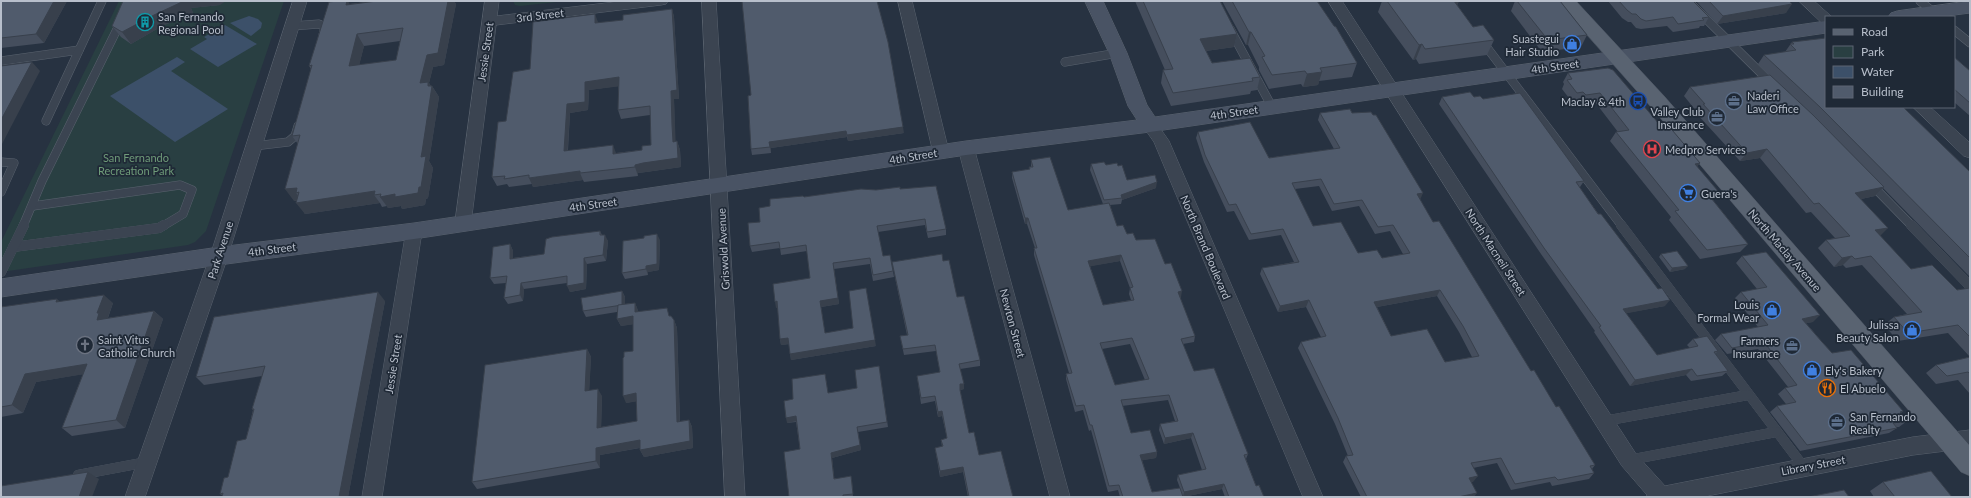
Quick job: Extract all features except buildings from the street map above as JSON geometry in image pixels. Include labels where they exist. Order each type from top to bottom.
[{"type":"main road","name":"North Maclay Avenue","points":[[1566,1],[1960,440],[1970,464]]},
{"type":"street","name":"Park Avenue","points":[[135,497],[219,256],[300,1]]},
{"type":"street","name":"Jessie Street","points":[[463,223],[492,1]]},
{"type":"street","name":"3rd Street","points":[[489,21],[662,1]]},
{"type":"street","name":"Griswold Avenue","points":[[709,1],[720,186],[735,497]]},
{"type":"street","points":[[905,1],[942,152]]},
{"type":"street","name":"North Brand Boulevard","points":[[1094,1],[1118,52],[1138,106],[1161,141],[1313,497]]},
{"type":"street","name":"North Macneil Street","points":[[1335,1],[1629,460],[1660,497]]},
{"type":"street","points":[[1806,1],[1825,18]]},
{"type":"street","points":[[1902,16],[1931,10],[1970,6]]},
{"type":"street","name":"4th Street","points":[[1,288],[219,256],[414,231],[966,148],[1150,125],[1825,27]]},
{"type":"street","points":[[1922,108],[1970,152]]},
{"type":"street","name":"Newton Street","points":[[966,148],[1060,497]]},
{"type":"street","name":"Jessie Street","points":[[372,497],[414,231]]},
{"type":"street","name":"Library Street","points":[[1660,497],[1803,466],[1913,446],[1960,440]]},
{"type":"lane","points":[[46,121],[102,1]]},
{"type":"lane","points":[[1,272],[33,206],[42,181],[131,1]]},
{"type":"lane","points":[[1688,1],[1727,42],[1780,92]]},
{"type":"lane","points":[[1226,21],[1272,107]]},
{"type":"lane","points":[[292,26],[319,24],[325,27],[321,41]]},
{"type":"lane","points":[[1475,31],[1803,466]]},
{"type":"lane","points":[[1955,31],[1970,43]]},
{"type":"lane","points":[[1,61],[79,50]]},
{"type":"lane","points":[[1065,62],[1118,52]]},
{"type":"lane","points":[[254,146],[288,142],[295,136],[301,114]]},
{"type":"lane","points":[[1,162],[14,163],[1,192]]},
{"type":"lane","points":[[1867,180],[1970,286]]},
{"type":"lane","points":[[14,247],[159,228],[183,214],[192,190],[180,185],[33,206]]},
{"type":"lane","points":[[1604,421],[1748,395]]},
{"type":"lane","points":[[1629,460],[1776,432]]},
{"type":"lane","points":[[70,476],[147,462]]},
{"type":"green space","name":"San Fernando Recreation Park","points":[[119,1],[284,1],[206,231],[195,242],[188,245],[1,272],[1,242]]},
{"type":"green space","points":[[513,1],[566,1],[520,6],[515,5]]},
{"type":"water","points":[[249,16],[258,19],[262,23],[261,28],[251,36],[230,23]]},
{"type":"water","points":[[225,25],[257,44],[218,67],[190,49],[207,39],[204,37]]},
{"type":"water","points":[[177,57],[185,62],[171,71],[228,109],[175,142],[110,96]]},
{"type":"place","name":"San Fernando Regional Pool","points":[[145,22]]},
{"type":"place","name":"Suastegui Hair Studio","points":[[1572,44]]},
{"type":"place","name":"Maclay & 4th","points":[[1638,101]]},
{"type":"place","name":"Naderi Law Office","points":[[1734,101]]},
{"type":"place","name":"Valley Club Insurance","points":[[1717,117]]},
{"type":"place","name":"Medpro Services","points":[[1652,149]]},
{"type":"place","name":"Guera's","points":[[1688,193]]},
{"type":"place","name":"Louis Formal Wear","points":[[1772,310]]},
{"type":"place","name":"Julissa Beauty Salon","points":[[1912,330]]},
{"type":"place","name":"Saint Vitus Catholic Church","points":[[85,345]]},
{"type":"place","name":"Farmers Insurance","points":[[1792,346]]},
{"type":"place","name":"Ely's Bakery","points":[[1812,370]]},
{"type":"place","name":"El Abuelo","points":[[1827,388]]},
{"type":"place","name":"San Fernando Realty","points":[[1837,422]]}]
